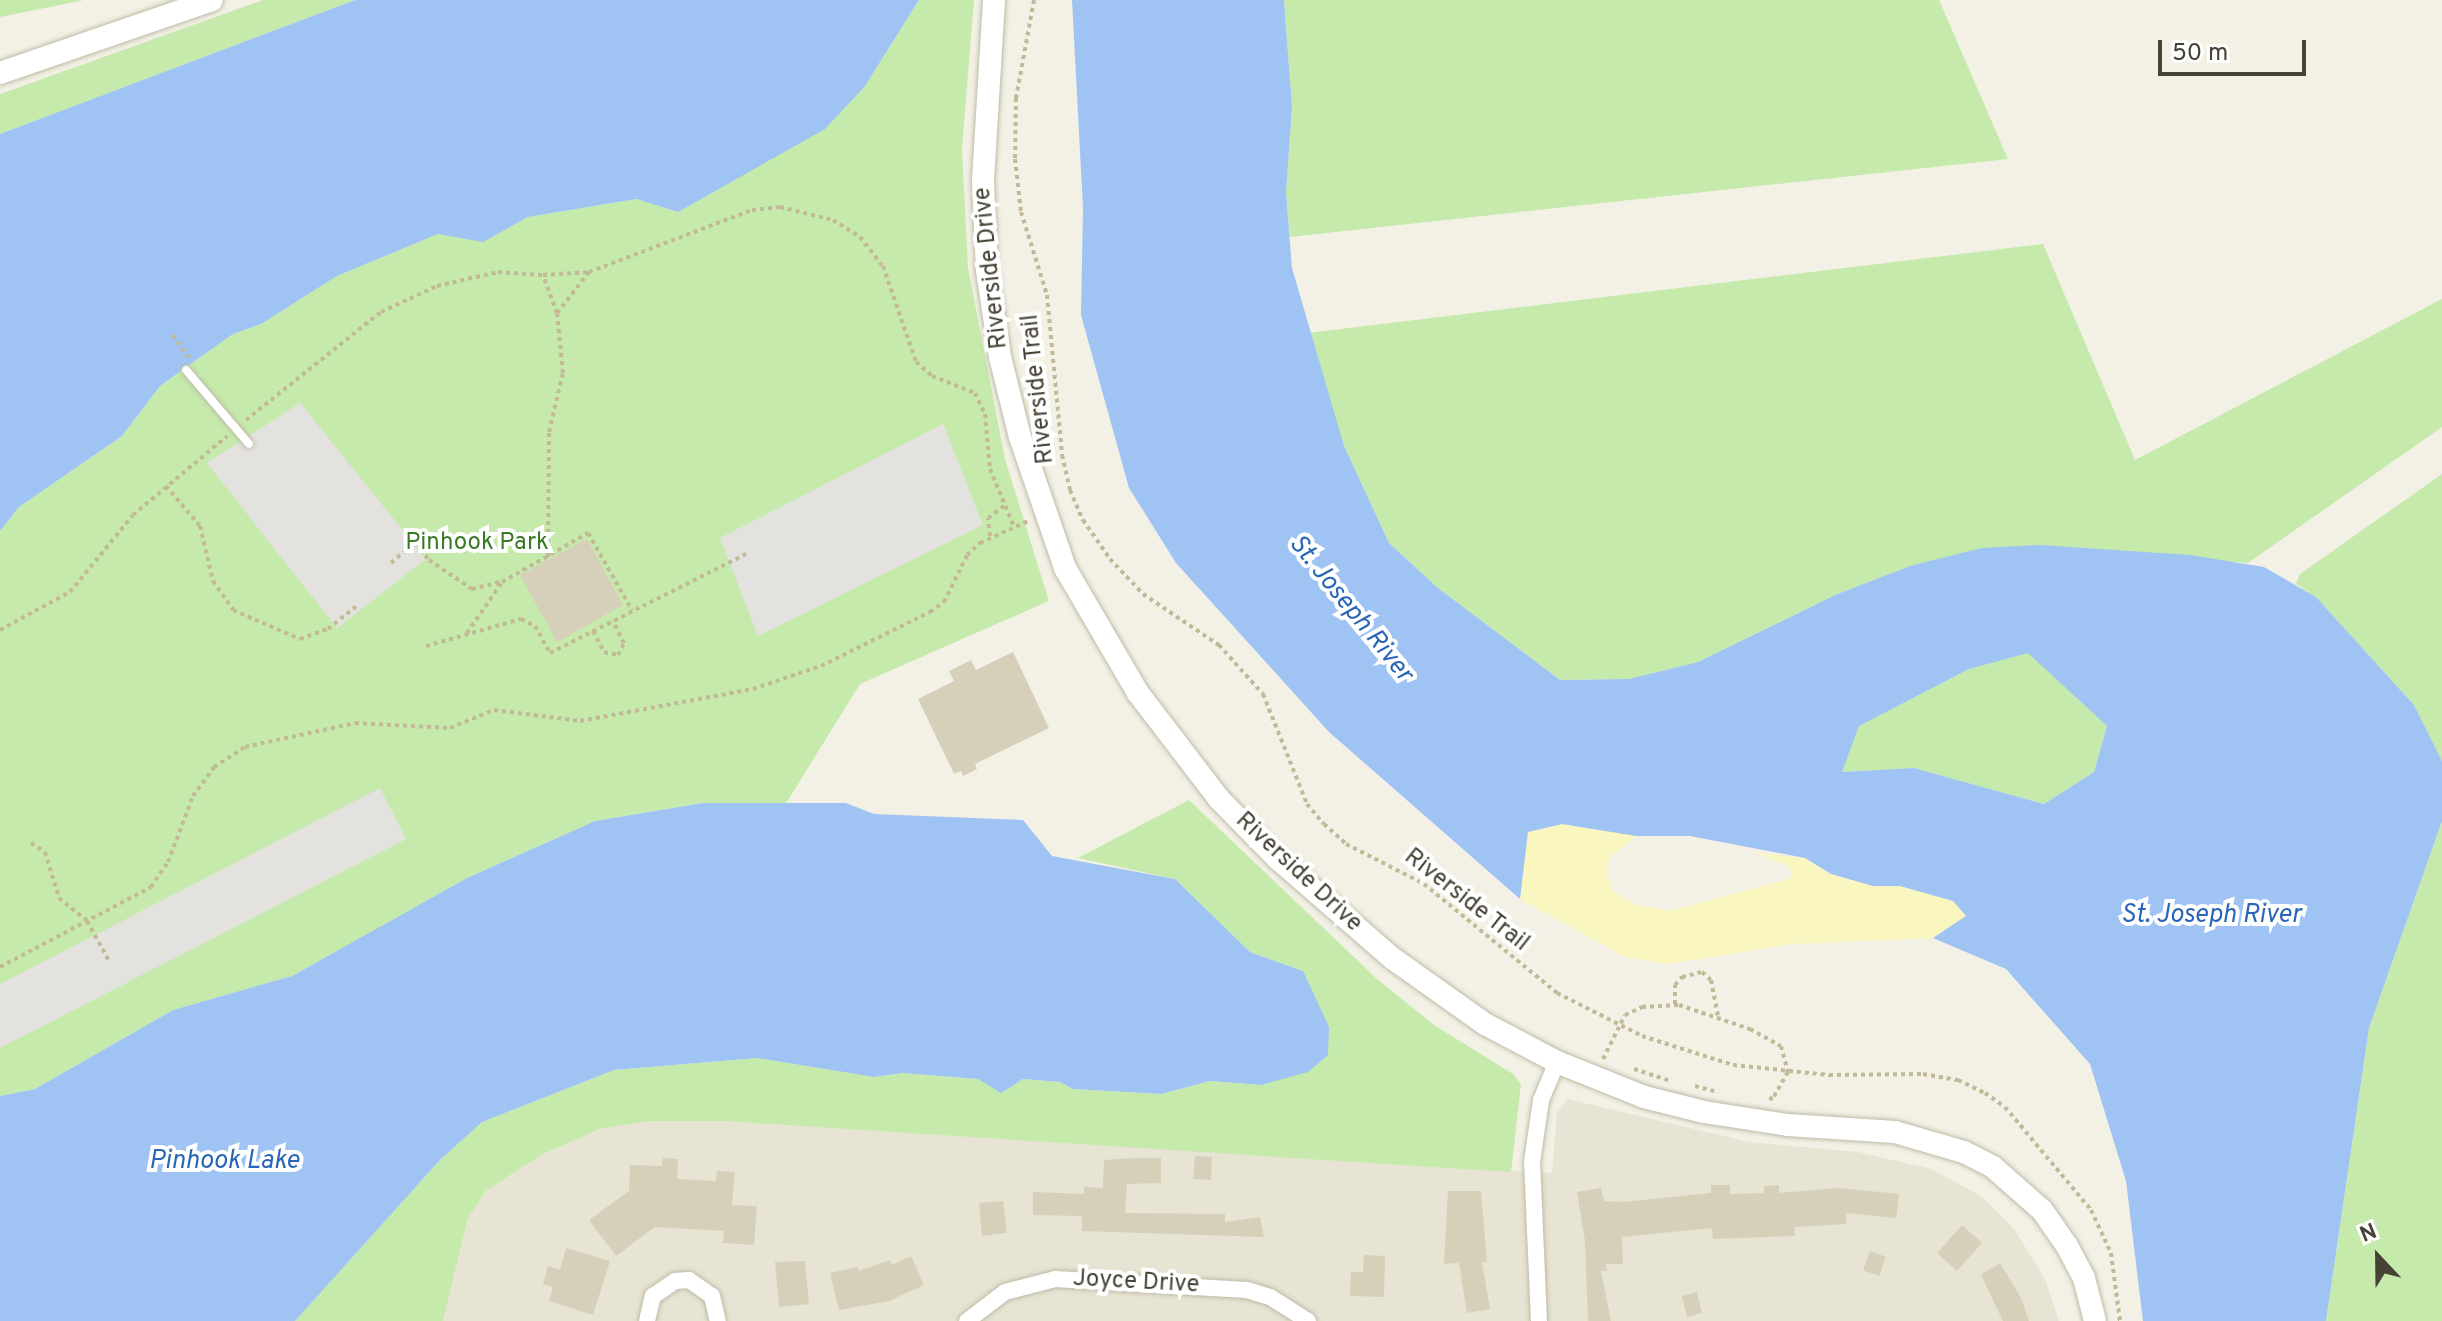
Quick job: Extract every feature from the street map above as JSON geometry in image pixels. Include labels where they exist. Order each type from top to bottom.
[{"type":"street","points":[[0,73],[212,0]]},
{"type":"street","name":"Riverside Drive","points":[[994,0],[983,182],[987,270],[1000,357],[1065,568],[1105,641],[1219,799],[1278,859],[1392,958],[1485,1024],[1557,1062],[1644,1097],[1704,1112],[1788,1125],[1895,1132],[1964,1152],[1993,1167],[2042,1210],[2084,1278],[2095,1321]]},
{"type":"street","points":[[1539,1321],[1533,1146],[1541,1100],[1557,1062]]},
{"type":"street","name":"Joyce Drive","points":[[967,1321],[1005,1292],[1055,1279],[1247,1290],[1270,1297],[1308,1321]]},
{"type":"street","points":[[647,1321],[653,1296],[675,1281],[689,1280],[712,1296],[718,1321]]},
{"type":"lane","points":[[186,370],[249,444]]},
{"type":"path","name":"Riverside Trail","points":[[1034,0],[1016,98],[1015,159],[1021,212],[1047,295],[1062,455],[1075,502],[1092,537],[1143,594],[1219,645],[1263,694],[1307,804],[1346,844],[1424,884],[1557,993],[1616,1024],[1692,1054],[1788,1072],[1923,1074],[1958,1080],[2005,1107],[2091,1210],[2111,1253],[2120,1321]]},
{"type":"path","points":[[0,630],[70,592],[133,515],[165,486],[381,312],[452,283],[498,272],[543,275],[589,272],[752,210],[780,207],[833,220],[860,237],[883,266],[916,362],[932,376],[975,393],[985,414],[990,469],[1014,527]]},
{"type":"path","points":[[557,313],[589,272]]},
{"type":"path","points":[[543,275],[557,313],[563,373],[549,432],[548,557]]},
{"type":"path","points":[[165,486],[200,526],[213,581],[233,610],[300,639],[328,629],[358,605]]},
{"type":"path","points":[[0,967],[151,887],[168,862],[193,796],[214,767],[245,747],[355,723],[450,728],[494,710],[580,721],[753,689],[821,666],[930,612],[944,602],[967,555],[990,536],[1075,502]]},
{"type":"path","points":[[990,536],[988,518],[1005,505]]},
{"type":"path","points":[[391,563],[415,543],[429,560],[472,589],[502,582],[588,533],[632,610]]},
{"type":"path","points":[[426,646],[527,620],[550,653],[746,554]]},
{"type":"path","points":[[466,634],[502,582]]},
{"type":"path","points":[[593,631],[604,652],[618,655],[623,640],[613,620]]},
{"type":"path","points":[[31,843],[50,860],[59,898],[87,921],[109,961]]},
{"type":"path","points":[[1675,1004],[1675,985],[1692,971],[1702,972],[1711,980],[1718,1016]]},
{"type":"path","points":[[1600,1067],[1616,1024],[1642,1007],[1675,1004],[1718,1016],[1781,1046],[1788,1072],[1773,1098],[1753,1098]]},
{"type":"path","points":[[1603,1059],[1618,1064]]},
{"type":"path","points":[[1632,1068],[1676,1082]]},
{"type":"path","points":[[1688,1085],[1723,1093]]},
{"type":"shaded area","points":[[300,403],[426,559],[337,628],[207,463]]},
{"type":"shaded area","points":[[943,424],[983,525],[758,636],[720,538]]},
{"type":"shaded area","points":[[380,788],[406,839],[0,1048],[0,984]]},
{"type":"shaded area","points":[[1568,1099],[1749,1142],[1858,1152],[1931,1169],[1981,1196],[2014,1229],[2045,1279],[2059,1321],[443,1321],[468,1218],[486,1191],[541,1155],[600,1129],[650,1121],[723,1121],[1552,1173],[1557,1112]]},
{"type":"green space","points":[[0,0],[84,0],[0,17]]},
{"type":"green space","points":[[263,0],[355,0],[0,134],[0,94]]},
{"type":"green space","name":"Pinhook Park","points":[[919,0],[974,0],[962,148],[968,268],[1005,459],[1049,601],[860,684],[785,805],[703,803],[595,821],[467,878],[292,976],[173,1010],[35,1089],[0,1096],[0,531],[19,507],[122,436],[160,386],[233,334],[261,324],[337,276],[438,234],[483,241],[528,217],[636,199],[678,212],[865,86]]},
{"type":"green space","points":[[1284,0],[1939,0],[2008,159],[1290,237],[1286,192],[1292,107]]},
{"type":"green space","points":[[2043,244],[2135,460],[2442,299],[2442,427],[2248,563],[2040,545],[1910,566],[1835,595],[1698,662],[1629,679],[1560,680],[1438,588],[1389,543],[1344,446],[1308,333]]},
{"type":"green space","points":[[2442,474],[2442,761],[2414,705],[2316,597],[2296,584],[2300,574]]},
{"type":"green space","points":[[2028,652],[2107,726],[2094,772],[2044,804],[1914,768],[1842,772],[1858,726],[1969,669]]},
{"type":"green space","points":[[1189,800],[1377,979],[1434,1025],[1513,1074],[1521,1084],[1511,1172],[723,1121],[650,1121],[600,1129],[541,1155],[486,1191],[468,1218],[443,1321],[295,1321],[439,1161],[482,1122],[614,1070],[757,1058],[874,1077],[903,1073],[978,1079],[1000,1092],[1023,1079],[1060,1082],[1073,1089],[1161,1094],[1210,1081],[1261,1085],[1303,971],[1250,952],[1175,879],[1078,858]]},
{"type":"green space","points":[[2442,821],[2442,1321],[2326,1321],[2369,1028]]},
{"type":"sand","points":[[1562,824],[1636,836],[1609,858],[1606,872],[1613,892],[1635,905],[1670,911],[1792,878],[1790,867],[1756,853],[1805,858],[1831,874],[1873,886],[1900,886],[1953,901],[1966,916],[1933,938],[1792,944],[1667,964],[1625,957],[1520,899],[1528,832]]},
{"type":"water","points":[[355,0],[919,0],[865,86],[825,129],[678,212],[636,199],[528,217],[483,242],[438,234],[337,276],[261,324],[233,334],[160,386],[122,436],[19,507],[0,531],[0,134]]},
{"type":"water","name":"St. Joseph River","points":[[1072,0],[1284,0],[1292,107],[1286,192],[1292,268],[1344,446],[1389,543],[1438,588],[1560,680],[1629,679],[1698,662],[1835,595],[1910,566],[1982,548],[2040,545],[2190,555],[2264,567],[2316,597],[2414,705],[2442,761],[2442,821],[2369,1028],[2326,1321],[2143,1321],[2126,1181],[2090,1064],[2006,969],[1933,938],[1966,916],[1953,901],[1900,886],[1873,886],[1831,874],[1805,858],[1690,836],[1636,836],[1562,824],[1528,832],[1520,899],[1329,732],[1176,563],[1129,488],[1081,315],[1083,208]],"holes":[[[2028,653],[2107,726],[2094,772],[2044,804],[1914,768],[1842,772],[1859,726],[1969,669]]]},
{"type":"water","name":"Pinhook Lake","points":[[703,803],[846,803],[874,814],[1023,820],[1052,856],[1175,879],[1250,952],[1303,971],[1329,1027],[1328,1055],[1308,1072],[1261,1085],[1210,1081],[1161,1094],[1073,1089],[1060,1082],[1023,1079],[1001,1093],[978,1079],[903,1073],[874,1077],[757,1058],[614,1070],[482,1122],[439,1161],[295,1321],[0,1321],[0,1096],[35,1089],[173,1010],[292,976],[467,878],[595,821]]},
{"type":"building","points":[[587,539],[623,605],[557,642],[520,575]]},
{"type":"building","points":[[1013,652],[1049,728],[975,764],[977,769],[963,776],[961,771],[954,774],[918,699],[954,681],[949,671],[971,660],[976,670]]},
{"type":"building","points":[[1195,1156],[1212,1157],[1211,1180],[1193,1179]]},
{"type":"building","points":[[663,1158],[678,1159],[677,1179],[716,1181],[717,1171],[735,1172],[732,1205],[757,1206],[754,1245],[723,1243],[724,1231],[655,1227],[616,1256],[589,1220],[629,1191],[630,1165],[662,1166]]},
{"type":"building","points":[[1161,1158],[1161,1183],[1127,1184],[1125,1213],[1225,1214],[1225,1222],[1260,1217],[1264,1237],[1082,1231],[1082,1216],[1033,1215],[1033,1192],[1084,1194],[1084,1187],[1103,1188],[1104,1160]]},
{"type":"building","points":[[1711,1185],[1730,1185],[1730,1194],[1764,1193],[1764,1186],[1779,1185],[1779,1193],[1839,1188],[1899,1194],[1896,1218],[1846,1213],[1846,1224],[1794,1227],[1795,1236],[1713,1239],[1712,1228],[1622,1237],[1623,1264],[1606,1264],[1607,1271],[1601,1271],[1611,1321],[1588,1321],[1585,1241],[1577,1192],[1601,1188],[1604,1201],[1623,1202],[1711,1193]]},
{"type":"building","points":[[1448,1191],[1481,1191],[1487,1262],[1482,1262],[1490,1309],[1467,1313],[1459,1263],[1444,1264]]},
{"type":"building","points":[[1003,1201],[1007,1233],[982,1236],[979,1203]]},
{"type":"building","points":[[1962,1225],[1982,1243],[1957,1271],[1937,1253]]},
{"type":"building","points":[[566,1248],[610,1261],[593,1315],[549,1301],[553,1287],[543,1284],[548,1266],[560,1270]]},
{"type":"building","points":[[1870,1251],[1886,1257],[1879,1276],[1863,1270]]},
{"type":"building","points":[[1364,1255],[1385,1256],[1384,1297],[1350,1296],[1351,1272],[1363,1272]]},
{"type":"building","points":[[911,1256],[924,1285],[889,1301],[839,1310],[830,1273],[858,1267],[859,1271],[890,1260],[892,1265]]},
{"type":"building","points":[[805,1261],[809,1304],[779,1307],[775,1262]]},
{"type":"building","points":[[2000,1263],[2021,1298],[2029,1321],[2003,1321],[1981,1275]]},
{"type":"building","points":[[1697,1292],[1702,1313],[1687,1317],[1682,1296]]}]
